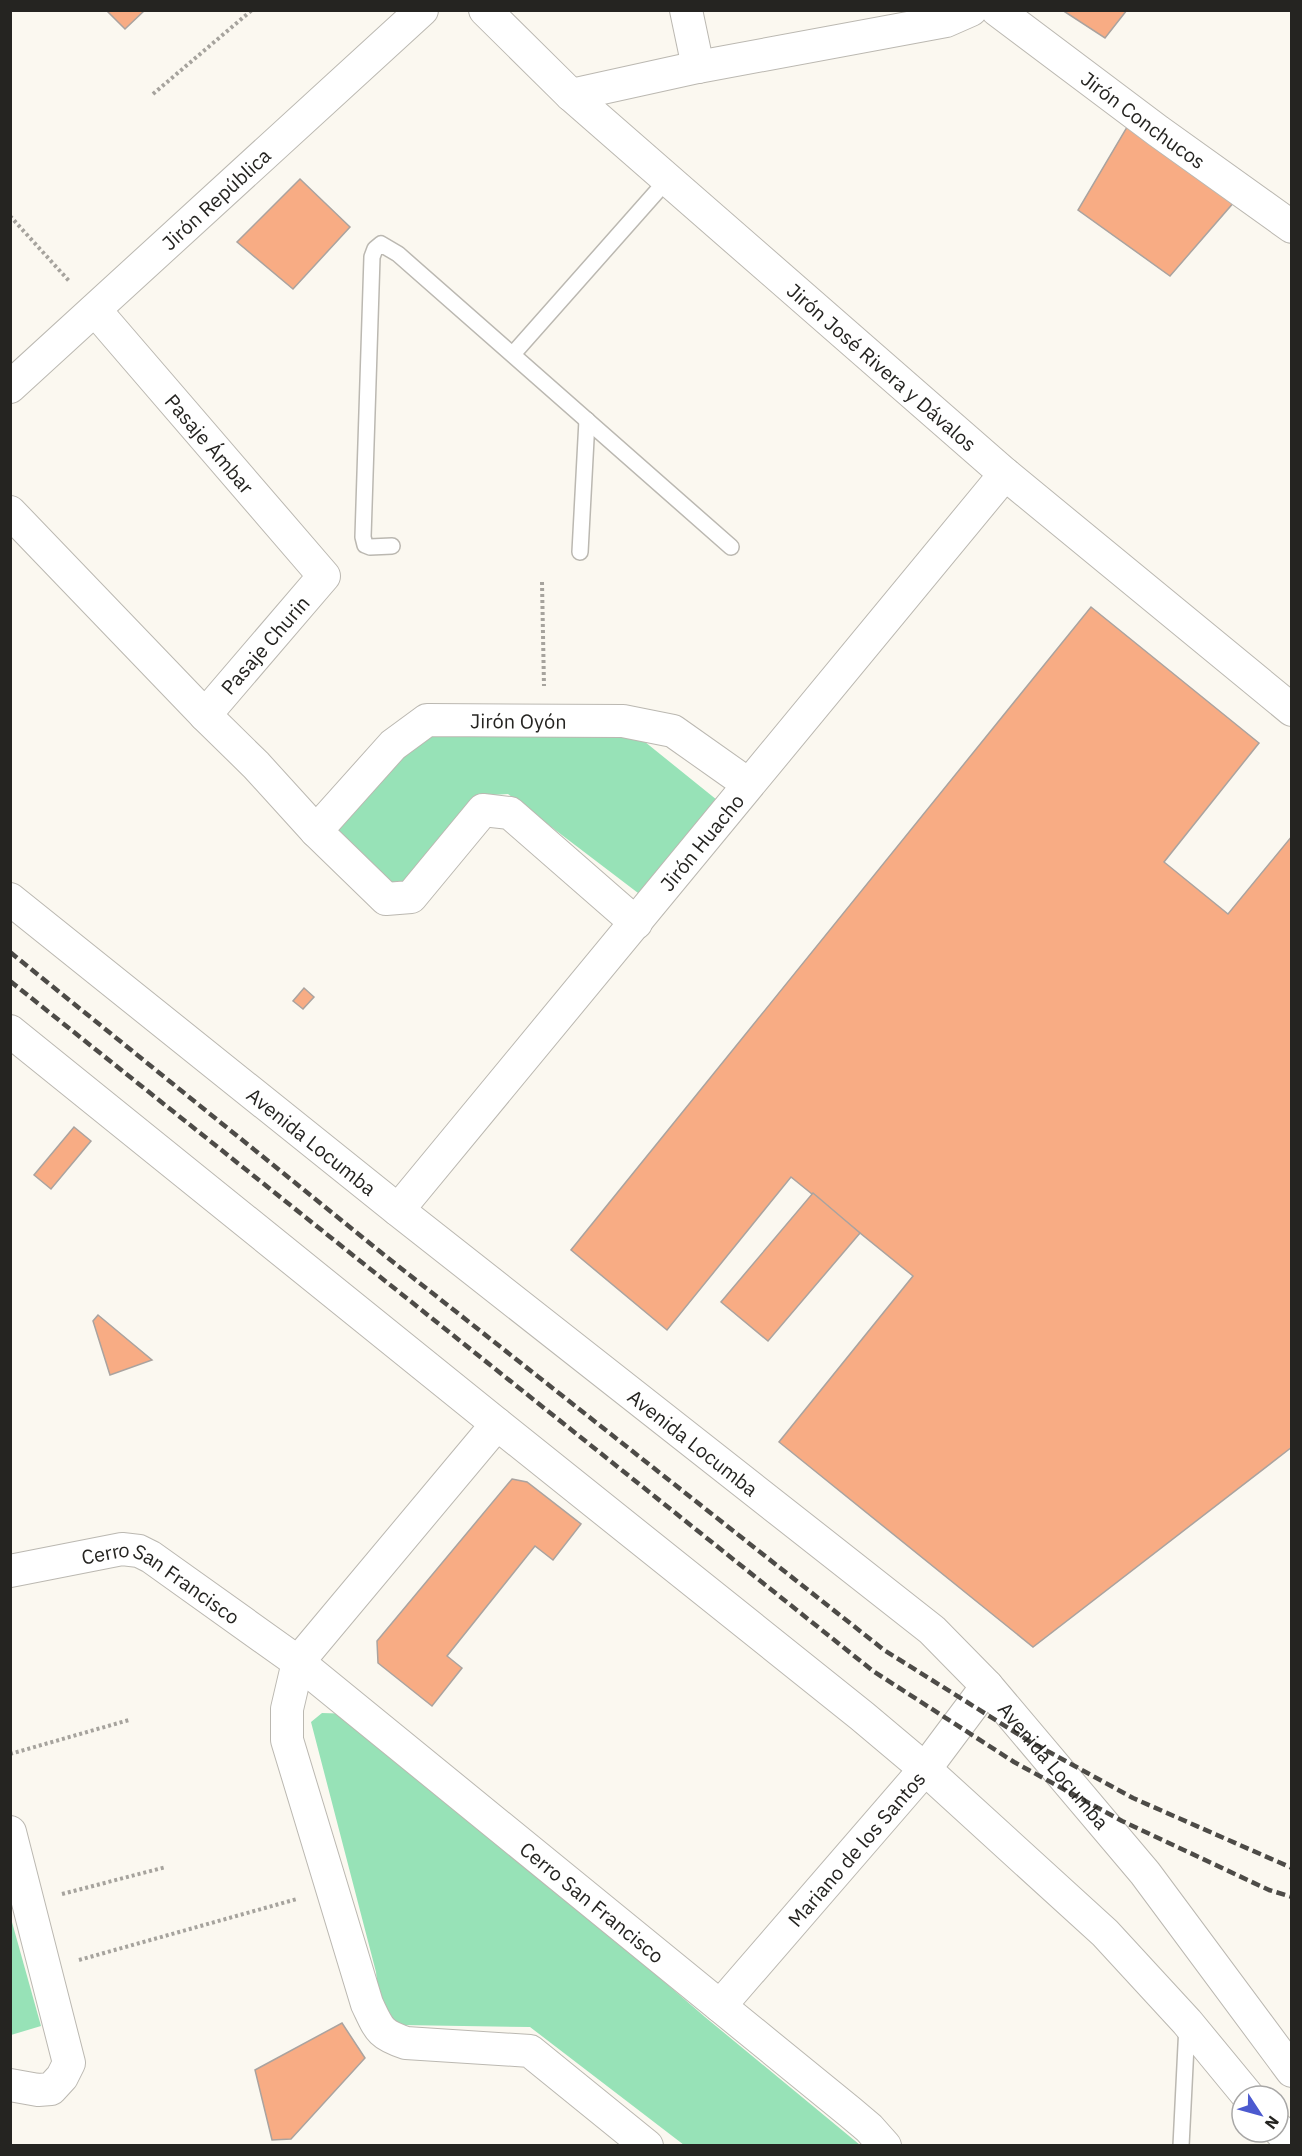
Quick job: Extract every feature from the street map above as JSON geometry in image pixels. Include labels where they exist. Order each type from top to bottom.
[{"type":"street","name":"Jirón República","points":[[10,387],[422,10]]},
{"type":"street","name":"Jirón José Rivera y Dávalos","points":[[485,10],[571,95],[1005,474],[1292,710]]},
{"type":"street","points":[[686,10],[698,67]]},
{"type":"street","points":[[571,95],[698,67],[946,21],[971,10]]},
{"type":"street","name":"Jirón Conchucos","points":[[998,10],[1158,131],[1292,227]]},
{"type":"street","name":"Pasaje Ámbar","points":[[95,310],[324,576]]},
{"type":"street","name":"Jirón Huacho","points":[[398,1210],[1005,474]]},
{"type":"street","points":[[10,512],[256,765],[316,831],[386,898],[411,897],[483,810],[510,813],[636,923]]},
{"type":"street","name":"Pasaje Churin","points":[[205,715],[324,576]]},
{"type":"street","name":"Jirón Oyón","points":[[316,831],[393,745],[427,720],[623,721],[673,731],[748,784]]},
{"type":"street","name":"Avenida Locumba","points":[[10,899],[398,1210],[932,1630],[987,1686],[1145,1873],[1292,2071]]},
{"type":"street","points":[[10,1031],[925,1769],[1105,1933],[1187,2022],[1238,2084]]},
{"type":"street","points":[[496,1424],[298,1662],[287,1709],[287,1740],[367,2004],[377,2027],[387,2036],[406,2043],[530,2051],[647,2145]]},
{"type":"street","name":"Cerro San Francisco","points":[[10,1571],[122,1549],[139,1551],[151,1557],[298,1662],[869,2128],[885,2145]]},
{"type":"street","name":"Mariano de los Santos","points":[[720,2006],[925,1769],[987,1686]]},
{"type":"street","points":[[10,1832],[69,2063],[62,2077],[51,2089],[38,2090],[10,2085]]},
{"type":"lane","points":[[513,354],[667,180]]},
{"type":"lane","points":[[392,546],[370,548],[365,544],[363,537],[372,257],[375,249],[381,244],[388,247],[513,354],[731,547]]},
{"type":"lane","points":[[580,552],[587,420]]},
{"type":"lane","points":[[1181,2145],[1187,2022]]},
{"type":"path","points":[[153,94],[252,10]]},
{"type":"path","points":[[10,216],[95,310]]},
{"type":"path","points":[[542,582],[545,721]]},
{"type":"path","points":[[10,1754],[129,1720]]},
{"type":"path","points":[[28,1902],[166,1867]]},
{"type":"path","points":[[45,1969],[332,1889]]},
{"type":"green space","points":[[624,725],[717,800],[642,896],[508,794],[477,796],[397,891],[336,832],[416,735]]},
{"type":"green space","points":[[322,1713],[354,1714],[705,2017],[860,2145],[684,2145],[530,2027],[400,2025],[380,2012],[376,1972],[311,1722]]},
{"type":"green space","points":[[10,1915],[41,2026],[11,2035],[10,2035]]},
{"type":"building","points":[[106,10],[145,10],[125,29]]},
{"type":"building","points":[[1062,10],[1127,10],[1105,38]]},
{"type":"building","points":[[1130,122],[1235,201],[1170,276],[1078,210]]},
{"type":"building","points":[[300,179],[350,227],[293,289],[237,242]]},
{"type":"building","points":[[1091,607],[1259,743],[1164,862],[1228,914],[1292,836],[1292,1447],[1033,1647],[779,1442],[913,1276],[791,1177],[667,1330],[571,1250]]},
{"type":"building","points":[[304,988],[314,997],[303,1009],[293,1001]]},
{"type":"building","points":[[74,1127],[91,1141],[51,1189],[34,1175]]},
{"type":"building","points":[[813,1193],[860,1233],[768,1341],[721,1302]]},
{"type":"building","points":[[98,1315],[152,1360],[110,1375],[93,1321]]},
{"type":"building","points":[[512,1479],[527,1482],[581,1524],[553,1560],[535,1546],[447,1656],[462,1668],[432,1706],[378,1663],[377,1641]]},
{"type":"building","points":[[342,2023],[365,2058],[291,2139],[272,2140],[255,2070]]},
{"type":"railway","points":[[10,952],[388,1258],[884,1650],[1029,1741],[1133,1798],[1292,1868]]},
{"type":"railway","points":[[10,981],[873,1671],[1014,1762],[1122,1821],[1269,1890],[1292,1897]]}]
